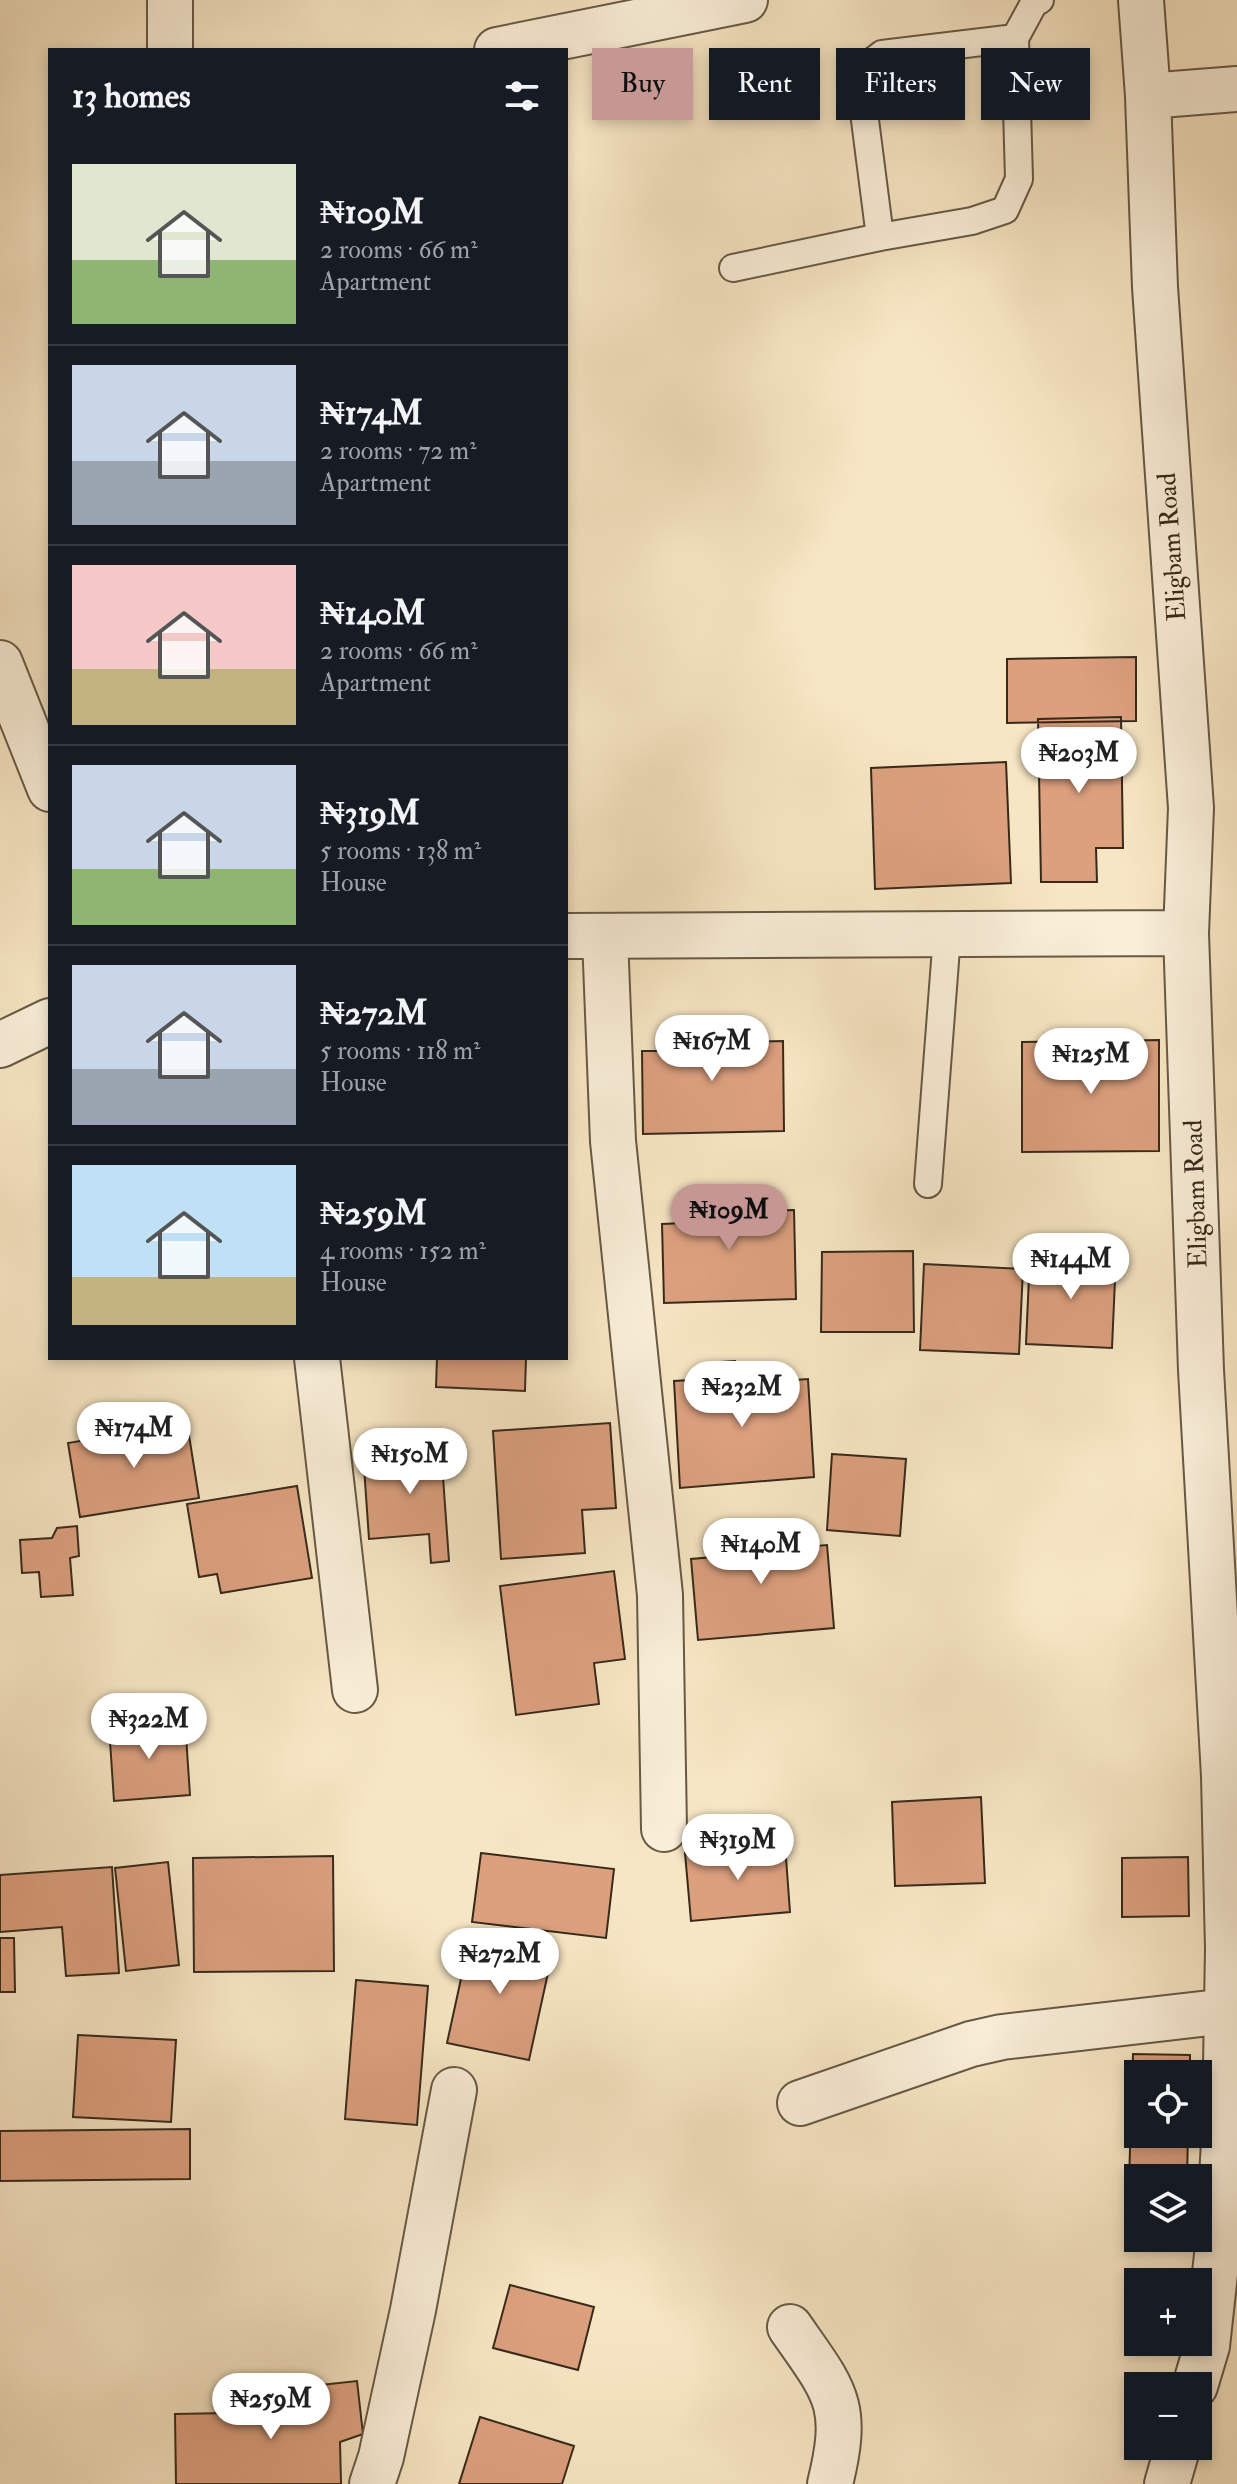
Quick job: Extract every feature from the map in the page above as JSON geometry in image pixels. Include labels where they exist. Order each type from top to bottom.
[{"type":"street","points":[[170,0],[170,48]]},
{"type":"street","points":[[507,48],[745,0]]},
{"type":"street","name":"Eligbam Road","points":[[1141,0],[1155,287],[1191,808],[1186,933],[1201,1370],[1224,1776],[1225,2125],[1218,2246],[1207,2346],[1199,2372]]},
{"type":"street","points":[[1148,96],[1237,89]]},
{"type":"street","points":[[0,663],[48,784]]},
{"type":"street","points":[[664,1829],[660,1595],[613,1141],[585,936],[1186,933]]},
{"type":"street","points":[[0,1045],[48,1022]]},
{"type":"street","points":[[317,1360],[355,1690]]},
{"type":"street","points":[[800,2103],[971,2044],[1002,2037],[1227,2011]]},
{"type":"street","points":[[372,2484],[381,2457],[413,2310],[454,2090]]},
{"type":"street","points":[[790,2327],[829,2382],[838,2406],[841,2431],[830,2484]]},
{"type":"street","points":[[1167,2484],[1174,2460]]},
{"type":"lane","points":[[733,268],[972,221],[1005,210],[1019,179],[1015,38],[1034,3],[1040,0]]},
{"type":"lane","points":[[880,237],[861,70],[882,54],[1015,38]]},
{"type":"lane","points":[[928,1184],[947,935]]},
{"type":"building","points":[[1136,657],[1136,721],[1007,723],[1007,659]]},
{"type":"building","points":[[1121,717],[1123,848],[1096,848],[1097,882],[1041,882],[1038,719]]},
{"type":"building","points":[[1006,762],[1011,883],[875,889],[871,768]]},
{"type":"building","points":[[728,1021],[728,1042],[783,1041],[784,1131],[643,1134],[642,1051],[666,1051],[665,1022]]},
{"type":"building","points":[[1159,1040],[1159,1151],[1022,1152],[1022,1042]]},
{"type":"building","points":[[747,1192],[747,1211],[794,1210],[796,1299],[664,1303],[662,1224],[684,1223],[683,1193]]},
{"type":"building","points":[[913,1251],[914,1332],[821,1332],[822,1252]]},
{"type":"building","points":[[1030,1254],[1116,1257],[1112,1348],[1026,1344]]},
{"type":"building","points":[[924,1264],[1023,1269],[1019,1354],[920,1350]]},
{"type":"building","points":[[437,1360],[526,1360],[525,1391],[436,1387]]},
{"type":"building","points":[[735,1361],[737,1384],[808,1379],[814,1477],[680,1488],[674,1381],[707,1379],[706,1363]]},
{"type":"building","points":[[187,1423],[199,1498],[80,1517],[68,1443]]},
{"type":"building","points":[[610,1423],[616,1508],[582,1510],[585,1553],[501,1559],[493,1431]]},
{"type":"building","points":[[440,1435],[449,1561],[431,1563],[429,1534],[369,1539],[364,1467],[397,1465],[406,1437]]},
{"type":"building","points":[[832,1454],[906,1459],[900,1536],[827,1530]]},
{"type":"building","points":[[297,1486],[312,1578],[221,1593],[217,1574],[199,1577],[187,1504]]},
{"type":"building","points":[[777,1524],[779,1549],[827,1545],[834,1628],[698,1640],[691,1559],[714,1557],[712,1530]]},
{"type":"building","points":[[77,1526],[79,1556],[70,1558],[73,1595],[41,1597],[39,1572],[22,1573],[20,1540],[52,1538],[57,1528]]},
{"type":"building","points":[[614,1571],[625,1659],[594,1663],[599,1704],[516,1715],[500,1586]]},
{"type":"building","points":[[185,1721],[190,1795],[114,1801],[109,1726]]},
{"type":"building","points":[[981,1797],[985,1883],[895,1886],[892,1802]]},
{"type":"building","points":[[785,1844],[790,1912],[691,1921],[685,1853]]},
{"type":"building","points":[[481,1853],[614,1869],[606,1938],[472,1922]]},
{"type":"building","points":[[333,1856],[334,1971],[194,1972],[193,1858]]},
{"type":"building","points":[[1188,1857],[1189,1916],[1122,1917],[1122,1858]]},
{"type":"building","points":[[168,1862],[179,1965],[126,1971],[115,1868]]},
{"type":"building","points":[[112,1867],[119,1973],[66,1976],[62,1927],[0,1932],[0,1875]]},
{"type":"building","points":[[471,1933],[553,1950],[529,2060],[447,2043]]},
{"type":"building","points":[[0,1938],[14,1938],[15,1992],[0,1992]]},
{"type":"building","points":[[356,1980],[428,1986],[417,2125],[345,2119]]},
{"type":"building","points":[[78,2035],[176,2040],[171,2122],[73,2117]]},
{"type":"building","points":[[1133,2054],[1190,2055],[1190,2060],[1133,2060]]},
{"type":"building","points":[[190,2129],[190,2179],[0,2181],[0,2131]]},
{"type":"building","points":[[1130,2148],[1188,2148],[1187,2164],[1130,2164]]},
{"type":"building","points":[[510,2285],[594,2307],[578,2370],[493,2348]]},
{"type":"building","points":[[357,2381],[363,2434],[340,2442],[341,2484],[176,2484],[175,2414],[288,2412],[302,2387]]},
{"type":"building","points":[[480,2417],[574,2446],[562,2484],[459,2484]]}]
